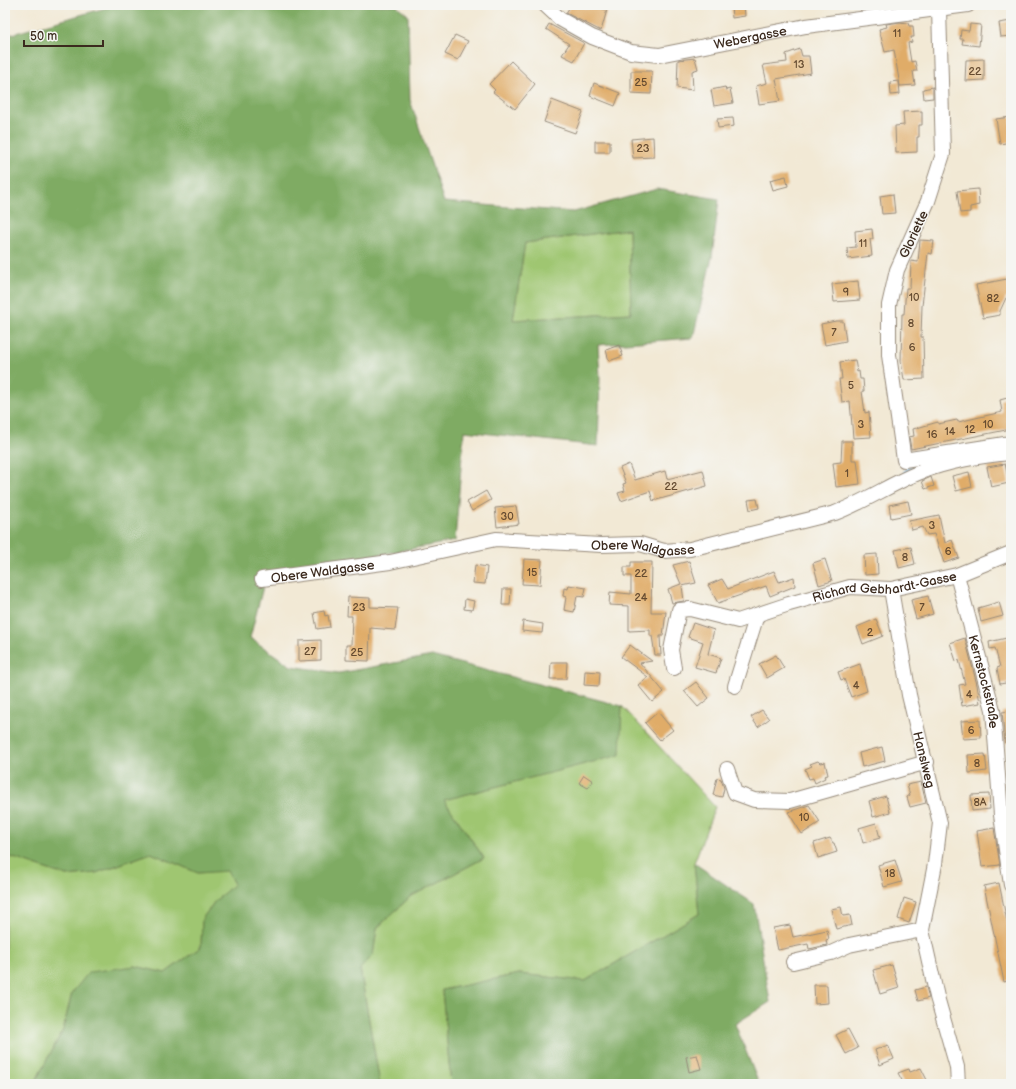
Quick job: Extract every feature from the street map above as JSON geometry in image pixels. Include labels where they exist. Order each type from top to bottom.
[{"type":"street","name":"Webergasse","points":[[546,5],[560,19],[592,37],[631,52],[659,55],[806,26],[968,5]]},
{"type":"street","name":"Gloriette","points":[[939,8],[944,154],[928,201],[897,270],[889,305],[889,355],[904,460],[1011,443]]},
{"type":"street","name":"Obere Waldgasse","points":[[262,579],[390,562],[496,539],[601,545],[640,544],[664,551],[690,549],[835,513],[858,505],[917,473],[937,467],[1011,452]]},
{"type":"street","name":"Richard Gebhardt-Gasse","points":[[674,668],[671,650],[680,610],[690,609],[738,622],[850,587],[891,589],[957,575],[1011,553]]},
{"type":"street","name":"Kernstockstraße","points":[[957,575],[993,710],[1001,815],[1011,885]]},
{"type":"street","name":"Hanslweg","points":[[891,589],[909,694],[927,762],[940,823],[935,864],[922,930],[936,997],[957,1067],[958,1084]]},
{"type":"street","points":[[735,686],[757,615]]},
{"type":"street","points":[[727,769],[735,793],[754,800],[790,801],[927,762]]},
{"type":"street","points":[[792,962],[831,953],[849,945],[922,930]]},
{"type":"green space","points":[[116,5],[396,5],[408,15],[410,100],[444,202],[574,212],[657,189],[719,199],[712,257],[693,338],[598,345],[600,377],[598,446],[464,431],[455,541],[266,575],[250,638],[291,666],[339,673],[432,656],[622,706],[620,755],[444,800],[484,858],[410,897],[377,928],[373,955],[360,969],[380,1084],[34,1084],[63,1030],[72,993],[89,972],[135,966],[165,973],[201,947],[202,919],[215,901],[234,884],[227,871],[198,873],[151,853],[96,873],[67,876],[5,855],[5,36]],"holes":[[[629,229],[631,313],[513,320],[525,243]]]},
{"type":"green space","points":[[629,229],[631,313],[513,320],[525,243]]},
{"type":"green space","points":[[622,706],[715,807],[694,863],[699,914],[585,981],[519,974],[442,990],[451,1084],[380,1084],[360,968],[373,955],[377,928],[410,897],[484,858],[444,800],[619,755]]},
{"type":"green space","points":[[151,853],[198,873],[227,870],[234,884],[215,901],[202,919],[201,947],[165,973],[135,966],[72,993],[63,1030],[34,1084],[5,1084],[5,855],[67,876],[96,873]]},
{"type":"green space","points":[[694,863],[754,904],[770,1002],[735,1024],[759,1084],[451,1084],[442,990],[519,974],[585,981],[699,914]]},
{"type":"building","points":[[571,5],[579,5],[587,9],[589,5],[607,10],[601,31],[566,13]]},
{"type":"building","points":[[731,5],[744,5],[745,16],[732,18]]},
{"type":"building","points":[[1011,21],[1011,36],[1001,37],[999,23]]},
{"type":"building","points":[[900,22],[908,23],[909,26],[913,26],[914,37],[911,37],[912,42],[908,43],[911,62],[915,61],[917,71],[913,71],[915,85],[900,86],[894,50],[885,52],[879,29],[887,27],[886,24]]},
{"type":"building","points":[[549,24],[584,43],[574,61],[562,55],[569,44],[546,29]]},
{"type":"building","points":[[970,24],[981,25],[979,46],[962,44],[963,39],[960,39],[961,30],[969,31]]},
{"type":"building","points":[[455,35],[468,41],[458,60],[445,54]]},
{"type":"building","points":[[800,49],[802,56],[809,56],[811,73],[776,79],[780,101],[759,104],[756,86],[767,83],[763,65],[787,62],[786,54]]},
{"type":"building","points":[[695,58],[698,69],[692,71],[693,90],[677,88],[678,60]]},
{"type":"building","points":[[984,59],[984,80],[965,81],[966,60]]},
{"type":"building","points":[[511,61],[535,84],[515,109],[493,92],[495,90],[489,84]]},
{"type":"building","points":[[631,71],[652,71],[651,94],[631,93]]},
{"type":"building","points":[[899,81],[900,94],[891,95],[890,82]]},
{"type":"building","points":[[594,83],[620,93],[615,106],[590,96]]},
{"type":"building","points":[[725,87],[726,90],[730,89],[733,103],[714,106],[711,90]]},
{"type":"building","points":[[933,87],[933,98],[924,99],[923,89]]},
{"type":"building","points":[[552,100],[583,112],[575,133],[544,122]]},
{"type":"building","points":[[922,111],[922,125],[919,125],[919,137],[917,137],[917,152],[896,153],[895,126],[904,125],[903,112]]},
{"type":"building","points":[[1011,117],[1011,142],[1000,144],[996,119]]},
{"type":"building","points":[[733,118],[734,126],[718,128],[717,119]]},
{"type":"building","points":[[653,137],[654,157],[633,158],[631,139]]},
{"type":"building","points":[[595,141],[610,141],[610,152],[595,152]]},
{"type":"building","points":[[786,176],[788,186],[773,190],[770,180]]},
{"type":"building","points":[[978,189],[979,205],[970,207],[970,212],[960,213],[957,191]]},
{"type":"building","points":[[893,194],[895,213],[882,214],[880,196]]},
{"type":"building","points":[[872,229],[873,239],[870,239],[872,256],[848,259],[847,248],[856,247],[855,231]]},
{"type":"building","points":[[920,240],[934,241],[932,254],[928,253],[922,306],[921,337],[923,337],[924,379],[904,380],[901,361],[902,314],[904,314],[906,288],[910,288],[911,261],[918,262]]},
{"type":"building","points":[[1007,279],[1010,298],[1006,298],[1000,311],[1000,315],[983,318],[976,285]]},
{"type":"building","points":[[858,281],[860,300],[834,302],[832,284]]},
{"type":"building","points":[[843,321],[846,341],[825,345],[821,324]]},
{"type":"building","points":[[619,345],[623,356],[609,361],[606,350]]},
{"type":"building","points":[[855,360],[857,372],[859,371],[860,379],[863,379],[864,391],[862,391],[865,413],[869,412],[871,437],[853,438],[850,401],[842,402],[839,379],[842,379],[840,362]]},
{"type":"building","points":[[1011,397],[1011,429],[911,449],[909,437],[914,436],[913,429],[938,422],[938,424],[957,420],[958,422],[1002,412],[1000,400]]},
{"type":"building","points":[[842,441],[852,441],[852,460],[857,460],[860,484],[836,487],[833,463],[841,462]]},
{"type":"building","points":[[629,464],[635,480],[665,471],[667,479],[703,470],[707,486],[653,501],[650,491],[621,501],[618,493],[625,491],[623,484],[626,483],[620,468]]},
{"type":"building","points":[[1005,464],[1009,483],[991,487],[987,467]]},
{"type":"building","points":[[969,472],[972,487],[956,491],[952,476]]},
{"type":"building","points":[[931,477],[934,486],[925,489],[922,481]]},
{"type":"building","points":[[486,491],[491,500],[472,511],[467,502]]},
{"type":"building","points":[[757,499],[759,508],[750,510],[748,500]]},
{"type":"building","points":[[908,501],[911,514],[891,518],[889,505]]},
{"type":"building","points":[[516,506],[519,524],[497,527],[495,508]]},
{"type":"building","points":[[939,515],[945,543],[952,540],[959,558],[944,563],[934,534],[927,535],[923,527],[912,530],[909,521]]},
{"type":"building","points":[[911,547],[915,564],[899,568],[895,550]]},
{"type":"building","points":[[877,554],[878,574],[865,575],[864,555]]},
{"type":"building","points":[[524,559],[542,560],[540,585],[522,584]]},
{"type":"building","points":[[825,559],[832,581],[819,585],[813,563]]},
{"type":"building","points":[[689,561],[696,583],[682,586],[684,601],[672,603],[668,589],[681,584],[673,565]]},
{"type":"building","points":[[631,562],[652,562],[651,612],[666,612],[663,636],[660,636],[661,655],[655,655],[650,630],[629,631],[629,606],[609,605],[610,592],[631,594],[631,576],[624,576],[624,567],[631,567]]},
{"type":"building","points":[[475,565],[487,567],[485,584],[473,583]]},
{"type":"building","points":[[774,571],[779,582],[794,577],[795,586],[770,596],[766,586],[718,603],[708,585],[722,579],[728,589]]},
{"type":"building","points":[[569,585],[586,588],[584,597],[577,596],[574,612],[564,610],[566,597],[563,596],[564,588],[568,589]]},
{"type":"building","points":[[503,589],[511,589],[510,605],[502,605]]},
{"type":"building","points":[[928,596],[933,614],[916,619],[911,600]]},
{"type":"building","points":[[348,597],[370,598],[370,607],[398,608],[395,630],[370,628],[369,661],[346,660],[346,645],[351,645],[352,616],[347,616]]},
{"type":"building","points":[[465,599],[474,601],[472,610],[464,609]]},
{"type":"building","points":[[999,602],[1003,616],[981,622],[978,608]]},
{"type":"building","points":[[324,611],[325,616],[328,615],[330,627],[317,629],[314,613]]},
{"type":"building","points":[[876,619],[883,636],[863,644],[857,627]]},
{"type":"building","points":[[523,621],[543,624],[542,633],[522,631]]},
{"type":"building","points":[[693,623],[714,630],[708,654],[721,658],[716,673],[695,667],[703,642],[688,637]]},
{"type":"building","points":[[1011,637],[1011,682],[1000,684],[997,668],[1000,667],[995,648],[990,649],[989,642]]},
{"type":"building","points":[[965,638],[980,703],[962,706],[959,685],[965,684],[959,660],[956,661],[950,643]]},
{"type":"building","points":[[321,640],[321,660],[299,661],[299,641]]},
{"type":"building","points":[[630,645],[652,661],[640,663],[664,692],[652,702],[638,685],[648,677],[621,657]]},
{"type":"building","points":[[776,655],[784,668],[767,678],[759,664]]},
{"type":"building","points":[[551,662],[567,662],[566,679],[550,679]]},
{"type":"building","points":[[860,664],[867,691],[851,697],[844,679],[841,680],[838,672]]},
{"type":"building","points":[[585,671],[600,672],[599,686],[584,685]]},
{"type":"building","points":[[696,682],[709,698],[698,707],[684,691]]},
{"type":"building","points":[[762,710],[769,719],[758,727],[751,717]]},
{"type":"building","points":[[1011,711],[1011,742],[1005,743],[1002,712]]},
{"type":"building","points":[[658,712],[673,730],[660,740],[645,723]]},
{"type":"building","points":[[980,720],[981,738],[963,739],[961,721]]},
{"type":"building","points":[[882,747],[885,761],[862,767],[859,753]]},
{"type":"building","points":[[985,754],[987,771],[969,773],[968,755]]},
{"type":"building","points":[[818,761],[820,763],[825,762],[828,775],[824,776],[825,778],[815,783],[813,778],[809,779],[805,769],[812,766],[810,764]]},
{"type":"building","points":[[584,775],[593,781],[588,788],[579,783]]},
{"type":"building","points":[[717,778],[721,779],[724,788],[722,797],[713,795]]},
{"type":"building","points":[[921,782],[926,803],[910,807],[907,797],[910,795],[907,785]]},
{"type":"building","points":[[989,794],[990,809],[972,811],[971,795]]},
{"type":"building","points":[[886,796],[890,812],[873,817],[869,801]]},
{"type":"building","points":[[809,805],[820,822],[802,834],[788,812]]},
{"type":"building","points":[[876,823],[880,838],[863,843],[859,828]]},
{"type":"building","points":[[994,828],[1000,865],[982,867],[977,831]]},
{"type":"building","points":[[830,838],[834,843],[837,852],[818,858],[814,843]]},
{"type":"building","points":[[895,860],[902,882],[884,887],[878,865]]},
{"type":"building","points":[[999,883],[1011,941],[1011,980],[1004,982],[984,886]]},
{"type":"building","points":[[904,898],[916,902],[909,923],[898,919]]},
{"type":"building","points":[[841,907],[843,916],[850,915],[852,925],[836,929],[831,909]]},
{"type":"building","points":[[790,925],[793,937],[827,930],[829,939],[826,940],[827,945],[809,949],[808,944],[778,950],[773,928]]},
{"type":"building","points":[[892,965],[899,988],[880,994],[873,970]]},
{"type":"building","points":[[814,985],[827,985],[828,1003],[815,1004]]},
{"type":"building","points":[[926,987],[929,998],[918,1001],[915,990]]},
{"type":"building","points":[[848,1029],[858,1048],[846,1054],[836,1035]]},
{"type":"building","points":[[888,1045],[894,1059],[880,1065],[875,1050]]},
{"type":"building","points":[[697,1055],[701,1069],[689,1072],[686,1057]]},
{"type":"building","points":[[921,1068],[929,1084],[904,1084],[898,1073],[909,1069],[910,1072]]},
{"type":"waterway","points":[[905,472],[911,467],[923,464]]}]
